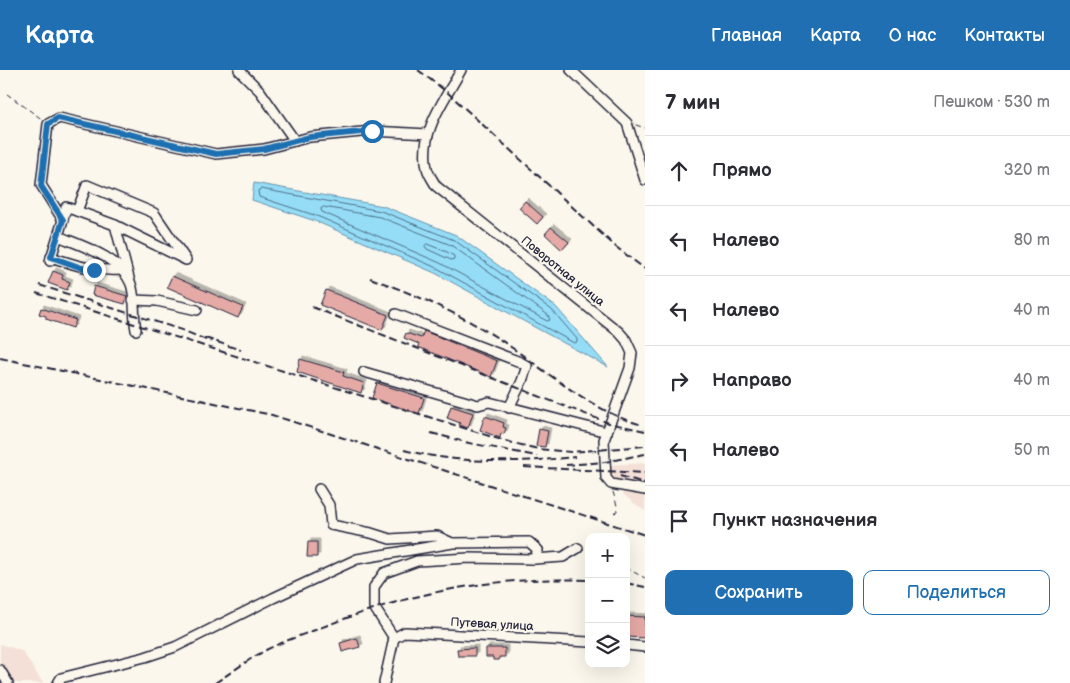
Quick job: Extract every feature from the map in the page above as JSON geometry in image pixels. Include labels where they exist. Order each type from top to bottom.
[{"type":"street","points":[[239,70],[260,91],[295,141]]},
{"type":"street","name":"Поворотная улица","points":[[461,70],[447,92],[428,134],[425,153],[427,170],[436,186],[619,332],[626,340],[632,353],[630,368],[604,440],[605,473],[606,478],[611,484]]},
{"type":"street","points":[[572,70],[627,123],[645,180]]},
{"type":"street","points":[[63,220],[41,186],[48,124],[58,118],[216,154],[264,149],[310,137],[372,131],[428,134]]},
{"type":"street","points":[[77,211],[87,184],[154,213],[186,260],[115,225],[66,207],[50,259],[82,268],[107,271],[121,270]]},
{"type":"street","points":[[115,225],[130,284],[136,330]]},
{"type":"street","points":[[58,236],[101,254],[121,270],[130,284]]},
{"type":"street","points":[[133,300],[157,301],[197,310]]},
{"type":"street","points":[[396,314],[527,366],[509,408]]},
{"type":"street","points":[[364,372],[478,405],[489,402],[607,432]]},
{"type":"street","points":[[611,484],[645,490]]},
{"type":"street","points":[[319,489],[329,505],[331,525],[390,539],[437,536],[453,543]]},
{"type":"street","points":[[58,683],[61,678],[145,657],[175,647],[357,559],[453,543],[529,542],[538,550],[534,560]]},
{"type":"street","points":[[384,683],[394,638],[374,608],[374,587],[384,573],[417,561],[469,558],[534,560],[562,557],[578,548]]},
{"type":"street","name":"Путевая улица","points":[[394,638],[405,632],[585,642]]},
{"type":"street","points":[[630,645],[645,647]]},
{"type":"street","points":[[0,670],[8,683]]},
{"type":"path","points":[[7,94],[48,124]]},
{"type":"path","points":[[611,484],[618,509],[613,516]]},
{"type":"path","points":[[630,570],[645,578]]},
{"type":"shaded area","points":[[645,463],[645,511],[626,497],[608,477],[608,465]]},
{"type":"shaded area","points":[[0,644],[22,651],[43,683],[0,683]]},
{"type":"water","points":[[254,183],[383,206],[456,235],[556,307],[608,367],[435,273],[315,221],[252,200]]},
{"type":"building","points":[[525,201],[543,217],[537,224],[519,208]]},
{"type":"building","points":[[551,227],[569,242],[562,250],[545,234]]},
{"type":"building","points":[[53,271],[63,275],[62,279],[70,282],[67,290],[48,283]]},
{"type":"building","points":[[172,276],[243,307],[238,318],[167,287]]},
{"type":"building","points":[[94,286],[127,296],[125,304],[92,295]]},
{"type":"building","points":[[326,290],[388,315],[382,330],[320,305]]},
{"type":"building","points":[[41,308],[76,320],[73,328],[46,319],[46,316],[39,314]]},
{"type":"building","points":[[424,331],[497,361],[491,377],[418,347],[419,344],[404,338],[406,333],[421,338]]},
{"type":"building","points":[[300,359],[344,372],[343,376],[364,383],[361,393],[297,372]]},
{"type":"building","points":[[377,383],[424,398],[419,414],[372,398]]},
{"type":"building","points":[[451,406],[473,413],[468,428],[447,418]]},
{"type":"building","points":[[485,416],[504,423],[503,427],[506,428],[504,434],[501,433],[500,438],[480,430]]},
{"type":"building","points":[[539,429],[548,431],[545,447],[536,446]]},
{"type":"building","points":[[308,542],[317,542],[317,557],[307,557]]},
{"type":"building","points":[[630,616],[645,617],[645,638],[630,637]]},
{"type":"building","points":[[357,638],[360,647],[342,652],[340,643]]},
{"type":"building","points":[[475,648],[475,656],[458,656],[457,649]]},
{"type":"building","points":[[486,648],[505,648],[505,657],[493,660],[493,657],[486,657]]},
{"type":"railway","points":[[418,70],[447,92],[616,247],[645,269]]},
{"type":"railway","points":[[370,278],[431,302],[460,316],[488,332],[583,398],[603,409],[643,425]]},
{"type":"railway","points":[[39,285],[182,330],[211,342]]},
{"type":"railway","points":[[36,293],[505,441],[538,449],[571,452],[645,446]]},
{"type":"railway","points":[[312,307],[609,423],[645,431]]},
{"type":"railway","points":[[205,338],[241,350]]},
{"type":"railway","points":[[0,358],[272,415],[645,535]]},
{"type":"railway","points":[[431,433],[469,443],[537,456]]},
{"type":"railway","points":[[404,450],[446,458],[489,461],[575,457]]},
{"type":"railway","points":[[566,465],[605,462],[645,454]]},
{"type":"railway","points":[[524,467],[645,473]]},
{"type":"railway","points":[[620,476],[645,483]]},
{"type":"railway","points":[[215,683],[253,657],[278,644],[383,606],[416,597],[482,584],[552,579],[585,580]]},
{"type":"railway","points":[[630,584],[645,587]]},
{"type":"route","points":[[94,270],[82,268],[51,257],[63,220],[41,186],[48,124],[58,118],[216,154],[264,149],[310,137],[372,131]]}]
